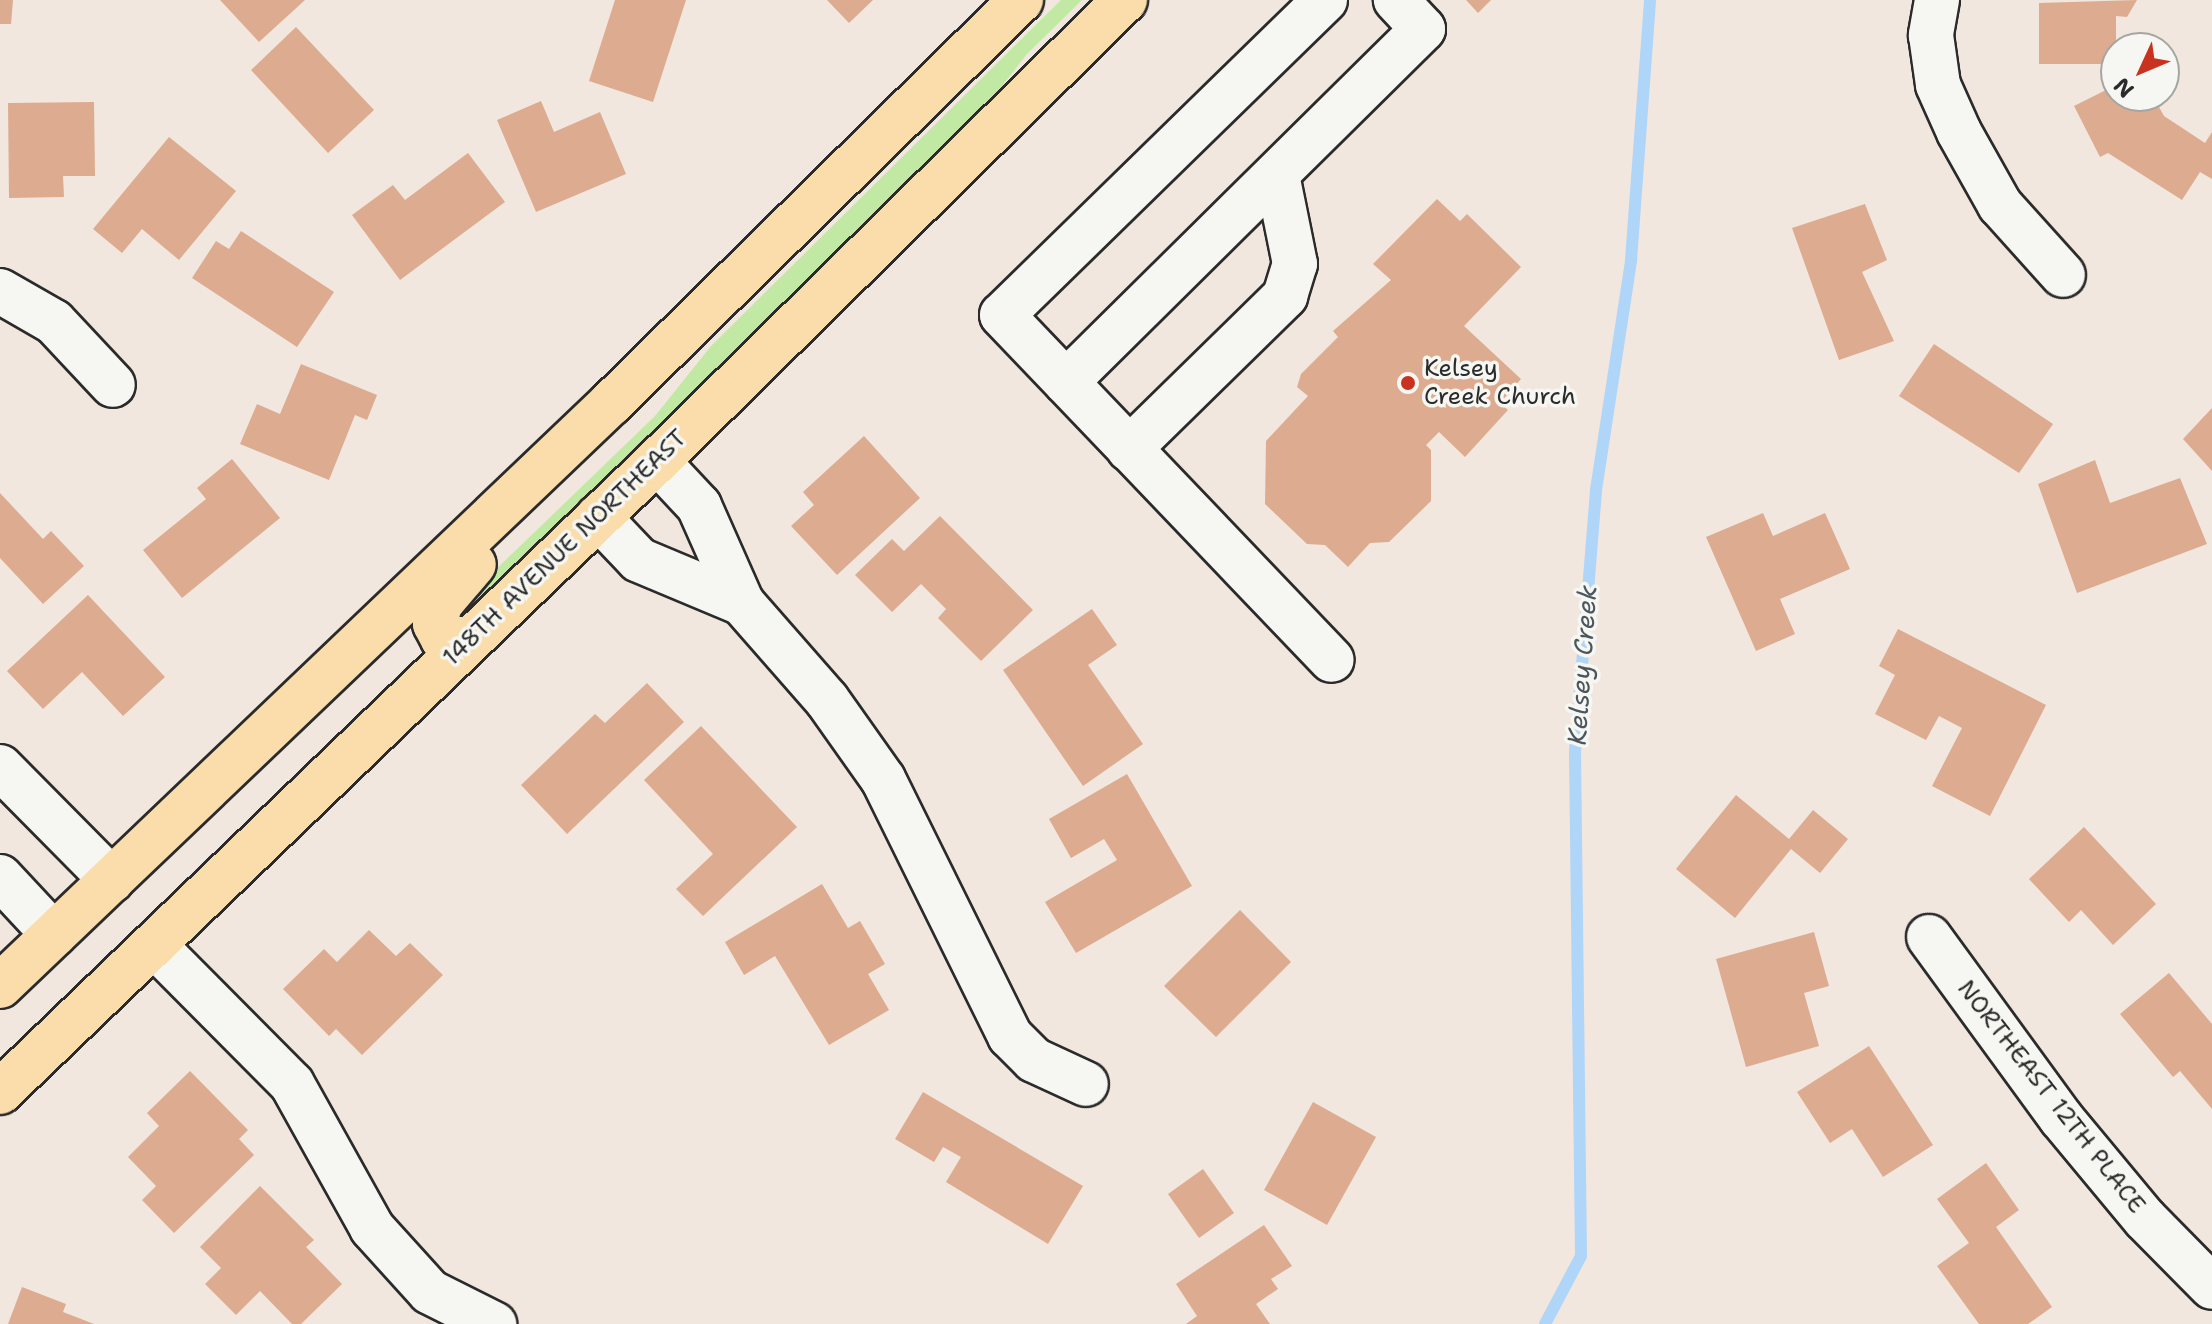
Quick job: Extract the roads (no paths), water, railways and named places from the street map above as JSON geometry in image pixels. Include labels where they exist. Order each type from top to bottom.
[{"type":"main road","points":[[0,986],[555,457],[1021,0]]},
{"type":"main road","name":"148TH AVENUE NORTHEAST","points":[[0,1092],[657,461],[1121,3]]},
{"type":"main road","points":[[470,639],[451,641],[437,633],[440,604],[502,531],[555,457]]},
{"type":"street","points":[[1325,0],[1002,315],[1332,660]]},
{"type":"street","points":[[1066,382],[1423,29],[1396,0]]},
{"type":"street","points":[[1937,0],[1931,35],[1938,85],[1959,132],[2000,205],[2063,275]]},
{"type":"street","points":[[1129,449],[1285,296],[1295,264],[1277,175]]},
{"type":"street","points":[[0,291],[54,322],[113,385]]},
{"type":"street","points":[[657,461],[699,506],[742,603],[827,700],[883,779],[946,897],[988,998],[1010,1036],[1034,1060],[1086,1084]]},
{"type":"street","points":[[598,517],[639,560],[742,603]]},
{"type":"street","points":[[0,767],[112,880]]},
{"type":"street","points":[[0,877],[54,935]]},
{"type":"street","name":"NORTHEAST 12TH PLACE","points":[[1929,937],[2061,1118],[2145,1219],[2212,1287]]},
{"type":"street","points":[[155,946],[292,1084],[372,1228],[430,1292],[494,1324]]},
{"type":"waterway","name":"Kelsey Creek","points":[[1545,1324],[1581,1256],[1575,752],[1596,490],[1631,260],[1650,0]]},
{"type":"place","name":"Kelsey Creek Church","points":[[1408,383]]}]
